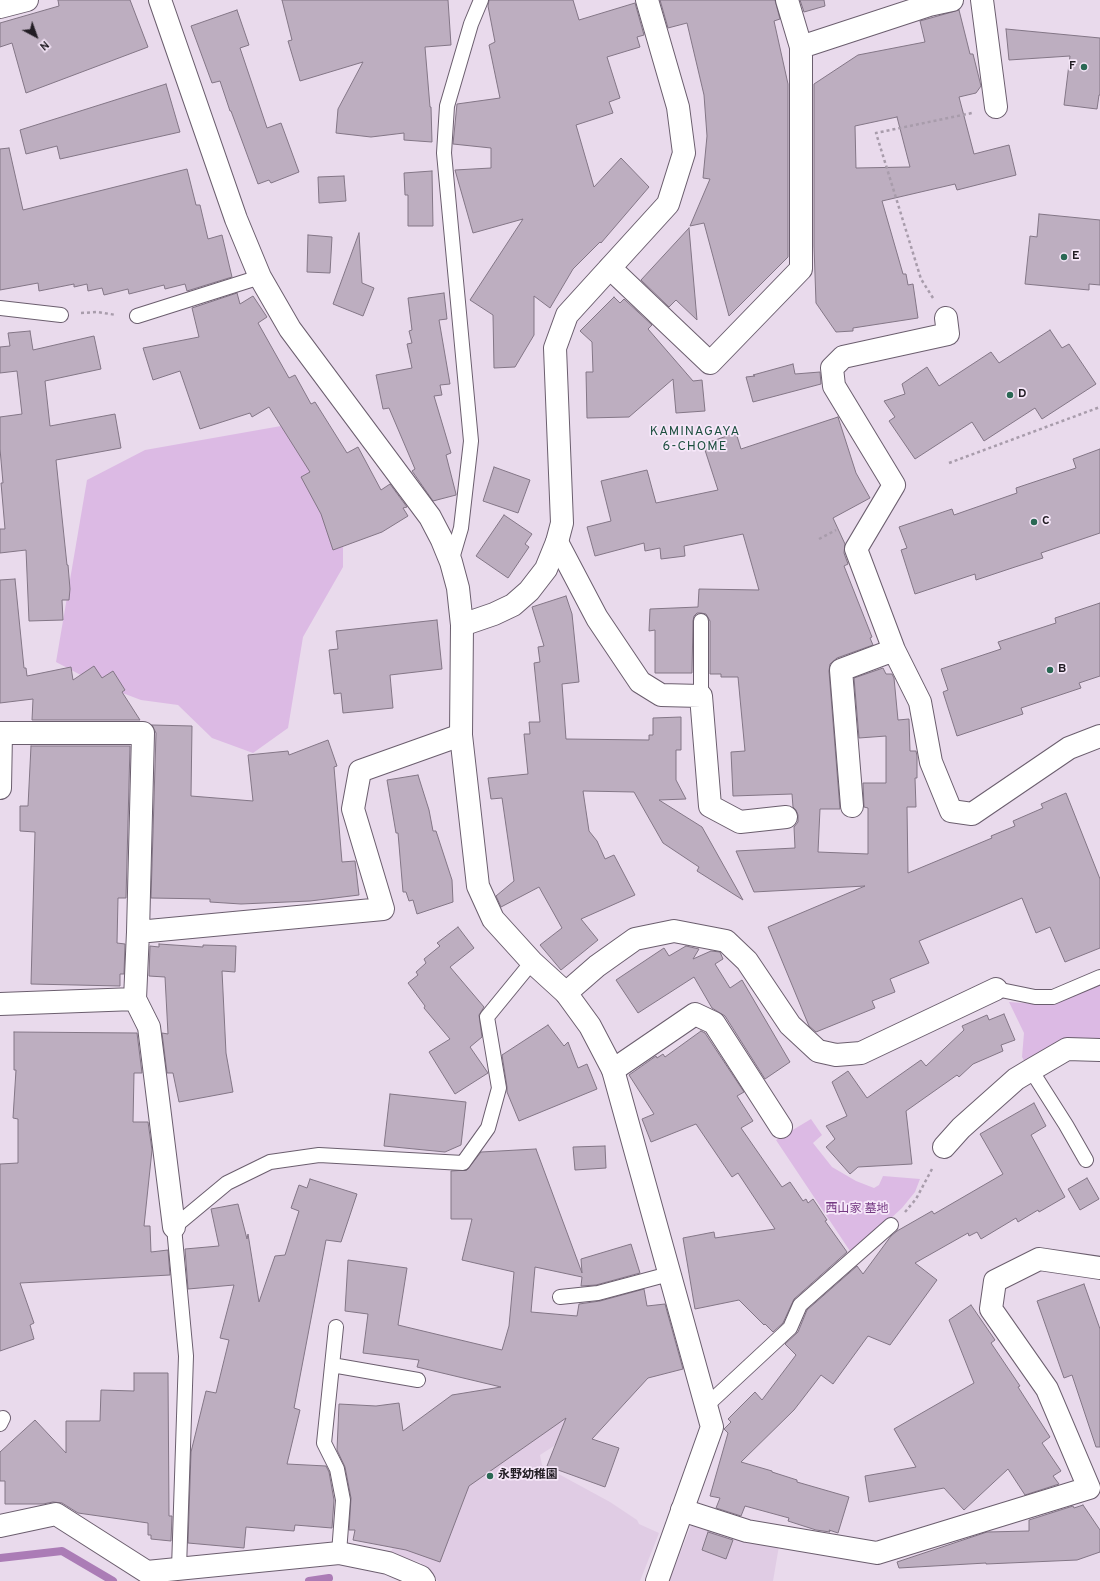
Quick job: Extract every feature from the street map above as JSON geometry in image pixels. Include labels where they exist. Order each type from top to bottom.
[{"type":"street","points":[[0,7],[26,0]]},
{"type":"street","points":[[160,0],[236,219],[260,277],[290,329],[430,517],[451,562],[458,588],[462,625],[461,735],[478,886],[493,919],[532,962],[566,993],[590,1026],[613,1070],[712,1428],[657,1581]]},
{"type":"street","points":[[462,625],[494,614],[513,605],[529,591],[546,569],[557,542],[562,523],[555,348],[567,315],[668,204],[684,153],[678,107],[647,0]]},
{"type":"street","points":[[610,268],[710,363],[801,268],[801,47],[787,0]]},
{"type":"street","points":[[801,47],[928,3],[952,0]]},
{"type":"street","points":[[982,0],[996,107]]},
{"type":"street","points":[[946,318],[948,334],[843,357],[832,368],[834,386],[894,485],[856,549],[894,650],[920,702],[931,762],[951,810],[972,814],[1069,748],[1100,736]]},
{"type":"street","points":[[557,542],[597,618],[640,682],[661,695],[701,696],[710,806],[740,822],[786,817]]},
{"type":"street","points":[[852,806],[841,670],[894,650]]},
{"type":"street","points":[[0,788],[1,733],[142,733],[138,932],[135,999],[149,1027],[174,1227]]},
{"type":"street","points":[[138,932],[384,909],[353,809],[360,771],[461,735]]},
{"type":"street","points":[[566,993],[597,966],[635,938],[674,930],[726,941],[747,961],[790,1025],[818,1051],[836,1055],[861,1053],[996,989]]},
{"type":"street","points":[[0,1004],[135,999]]},
{"type":"street","points":[[613,1070],[695,1014],[714,1023],[781,1127]]},
{"type":"street","points":[[944,1147],[961,1128],[1016,1079],[1067,1049],[1100,1050]]},
{"type":"street","points":[[682,1510],[747,1531],[877,1553],[1095,1486],[1047,1389],[991,1309],[995,1281],[1038,1259],[1100,1268]]},
{"type":"street","points":[[0,1526],[56,1514],[147,1572],[339,1553],[388,1563],[421,1577],[424,1581]]},
{"type":"lane","points":[[451,562],[461,528],[471,441],[444,153],[447,106],[471,24],[481,0]]},
{"type":"lane","points":[[137,316],[260,277]]},
{"type":"lane","points":[[0,308],[61,315]]},
{"type":"lane","points":[[701,621],[701,696]]},
{"type":"lane","points":[[179,1568],[186,1356],[174,1227],[227,1182],[270,1162],[320,1155],[462,1163],[488,1128],[499,1088],[487,1017],[532,962]]},
{"type":"lane","points":[[996,989],[1035,997],[1053,997],[1100,977]]},
{"type":"lane","points":[[1031,1070],[1086,1160]]},
{"type":"lane","points":[[706,1406],[790,1328],[800,1305],[891,1225]]},
{"type":"lane","points":[[560,1297],[598,1293],[669,1274]]},
{"type":"lane","points":[[336,1327],[324,1443],[337,1468],[343,1500],[339,1553]]},
{"type":"lane","points":[[332,1365],[418,1380]]},
{"type":"path","points":[[921,279],[876,134],[996,107]]},
{"type":"path","points":[[82,313],[98,312],[111,315]]},
{"type":"path","points":[[949,463],[1100,407]]},
{"type":"path","points":[[819,539],[837,530]]},
{"type":"path","points":[[891,1225],[916,1199],[944,1147]]},
{"type":"shaded area","name":"永野幼稚園","points":[[532,1371],[580,1429],[540,1455],[542,1465],[610,1502],[637,1520],[639,1524],[659,1533],[640,1581],[438,1581],[420,1562],[390,1555],[413,1492]]},
{"type":"shaded area","points":[[693,1521],[779,1546],[773,1581],[669,1581]]},
{"type":"green space","points":[[281,426],[343,510],[343,567],[303,637],[288,728],[253,753],[212,738],[178,705],[141,700],[96,683],[56,662],[87,480],[145,450]]},
{"type":"green space","points":[[1100,982],[1100,1043],[1026,1064],[1022,1057],[1024,1033],[1009,1002],[1050,1005]]},
{"type":"green space","name":"西山家 墓地","points":[[811,1119],[822,1135],[813,1143],[832,1167],[856,1181],[874,1188],[879,1185],[883,1176],[920,1179],[915,1192],[902,1208],[852,1254],[776,1140]]},
{"type":"building","points":[[58,0],[130,0],[148,47],[26,93],[12,43],[0,47],[0,23],[59,6]]},
{"type":"building","points":[[282,0],[448,0],[451,45],[425,47],[431,107],[432,142],[404,140],[404,133],[371,137],[336,133],[338,109],[363,62],[300,81],[288,41],[292,40]]},
{"type":"building","points":[[489,0],[573,0],[579,20],[635,3],[644,35],[637,37],[640,47],[607,57],[620,98],[609,102],[613,113],[576,125],[594,187],[621,158],[649,187],[601,243],[600,242],[573,269],[550,308],[534,296],[534,335],[515,367],[494,368],[493,315],[470,300],[523,219],[473,233],[455,170],[491,168],[491,148],[453,144],[457,104],[500,98],[489,45],[495,42],[488,6]]},
{"type":"building","points":[[660,0],[775,0],[780,19],[774,21],[788,84],[788,257],[729,316],[704,223],[690,226],[710,179],[703,178],[707,136],[704,95],[687,23],[668,28]]},
{"type":"building","points":[[800,0],[824,0],[825,6],[804,12]]},
{"type":"building","points":[[237,10],[249,45],[240,48],[267,128],[281,123],[299,172],[271,183],[269,180],[258,184],[220,81],[212,83],[191,26]]},
{"type":"building","points":[[959,10],[970,54],[973,54],[981,86],[976,93],[959,97],[974,154],[1009,145],[1016,175],[957,190],[955,184],[882,201],[903,274],[906,274],[908,285],[913,284],[918,318],[853,328],[853,331],[836,332],[816,303],[814,246],[814,84],[858,55],[925,42],[920,21]],"holes":[[[897,117],[910,167],[856,168],[855,126]]]},
{"type":"building","points":[[1006,29],[1100,38],[1100,95],[1097,109],[1064,105],[1070,56],[1009,60]]},
{"type":"building","points":[[166,84],[180,132],[60,159],[57,146],[26,154],[20,130]]},
{"type":"building","points":[[9,148],[23,210],[187,169],[196,205],[200,205],[208,239],[222,235],[232,277],[187,291],[185,284],[165,289],[164,285],[129,294],[128,289],[104,295],[102,288],[88,291],[87,284],[74,287],[74,284],[39,291],[38,283],[0,290],[0,149]]},
{"type":"building","points":[[432,171],[433,226],[408,226],[408,195],[405,195],[404,173]]},
{"type":"building","points":[[344,176],[346,201],[319,203],[318,177]]},
{"type":"building","name":"E","points":[[1039,214],[1100,220],[1100,285],[1089,284],[1089,290],[1025,284],[1030,236],[1037,237]]},
{"type":"building","points":[[689,228],[697,320],[676,300],[669,307],[641,280]]},
{"type":"building","points":[[359,233],[362,283],[374,288],[363,316],[333,304]]},
{"type":"building","points":[[308,235],[332,237],[330,273],[307,272]]},
{"type":"building","points":[[237,293],[240,304],[253,296],[267,317],[258,323],[289,378],[295,375],[311,404],[315,402],[347,453],[358,447],[381,490],[390,484],[407,507],[403,508],[408,516],[382,532],[333,550],[321,514],[301,477],[310,472],[269,407],[252,417],[250,413],[200,429],[180,371],[153,380],[143,348],[199,337],[192,308]]},
{"type":"building","points":[[444,293],[447,319],[439,320],[450,384],[440,385],[442,395],[434,396],[451,453],[446,455],[456,495],[433,501],[412,471],[415,469],[389,408],[383,409],[376,375],[412,368],[407,344],[412,343],[409,331],[412,330],[408,298]]},
{"type":"building","points":[[614,297],[620,303],[624,299],[652,325],[648,329],[693,381],[702,380],[705,411],[676,413],[673,379],[629,417],[587,418],[586,372],[593,372],[592,342],[580,331]]},
{"type":"building","name":"D","points":[[1050,330],[1062,348],[1069,344],[1096,384],[1042,419],[1035,408],[984,441],[972,422],[915,459],[889,421],[895,417],[884,401],[905,394],[902,384],[927,367],[939,386],[991,352],[999,363]]},
{"type":"building","points":[[30,331],[33,350],[94,336],[101,369],[45,381],[50,426],[115,414],[121,448],[56,460],[70,589],[69,600],[62,600],[63,620],[29,621],[26,550],[0,553],[0,529],[5,529],[1,483],[3,483],[0,449],[0,417],[22,414],[17,371],[0,373],[0,347],[10,346],[8,333]]},
{"type":"building","points":[[793,364],[795,374],[820,372],[821,384],[753,402],[746,377],[755,376],[753,375]]},
{"type":"building","points":[[838,417],[856,473],[870,498],[833,518],[845,544],[844,553],[848,564],[844,566],[872,637],[870,638],[873,645],[837,658],[830,664],[829,671],[840,809],[820,809],[818,852],[868,854],[868,808],[864,807],[863,783],[886,783],[886,736],[859,738],[854,678],[883,668],[886,674],[892,674],[894,678],[898,720],[909,719],[910,751],[916,751],[917,756],[917,778],[915,778],[916,807],[907,807],[908,873],[992,838],[991,836],[1015,826],[1013,821],[1043,808],[1041,804],[1066,793],[1100,879],[1100,948],[1065,962],[1050,927],[1036,933],[1022,898],[919,941],[929,963],[890,979],[895,992],[872,1001],[875,1008],[816,1032],[809,1026],[768,927],[865,886],[754,892],[736,851],[795,848],[794,827],[798,822],[798,815],[793,807],[792,794],[733,796],[731,752],[745,751],[738,677],[721,677],[721,674],[710,674],[710,621],[706,614],[697,613],[694,616],[692,673],[655,673],[655,630],[649,631],[650,609],[698,607],[699,589],[759,590],[743,534],[684,546],[685,556],[661,559],[660,548],[645,551],[644,543],[595,556],[587,527],[611,521],[601,481],[647,470],[656,503],[718,490],[703,444],[736,433],[741,449]]},
{"type":"building","name":"C","points":[[1100,449],[1100,533],[1041,553],[1043,558],[976,580],[975,574],[915,594],[901,550],[907,548],[899,527],[952,509],[954,515],[1017,493],[1016,488],[1076,468],[1073,459]]},
{"type":"building","points":[[494,467],[530,480],[518,513],[483,501]]},
{"type":"building","points":[[504,515],[532,534],[525,544],[529,547],[508,578],[476,556]]},
{"type":"building","points":[[15,579],[24,668],[26,668],[27,676],[71,667],[73,680],[94,666],[102,678],[113,671],[125,690],[122,692],[140,720],[32,720],[33,699],[0,703],[0,580]]},
{"type":"building","points":[[566,596],[572,614],[579,682],[562,684],[566,739],[649,740],[649,735],[653,735],[653,718],[681,717],[681,750],[676,750],[676,780],[686,799],[659,800],[702,827],[743,900],[697,871],[699,867],[663,843],[634,792],[583,791],[589,831],[597,841],[605,859],[614,855],[635,895],[581,919],[598,940],[561,970],[540,945],[562,928],[539,887],[501,907],[496,896],[514,881],[502,798],[491,799],[488,778],[528,774],[524,734],[530,734],[529,722],[540,722],[534,663],[540,662],[538,647],[544,646],[532,607]]},
{"type":"building","name":"B","points":[[1100,603],[1100,676],[1079,683],[1081,688],[1021,708],[1023,714],[957,736],[943,692],[948,690],[941,669],[1001,649],[998,642],[1056,623],[1055,618]]},
{"type":"building","points":[[437,620],[442,669],[390,675],[393,708],[343,713],[341,693],[334,694],[329,650],[338,649],[336,631]]},
{"type":"building","points":[[152,725],[192,726],[191,796],[253,801],[248,755],[288,751],[289,755],[328,740],[337,766],[334,767],[342,862],[355,861],[359,895],[310,901],[241,904],[210,902],[210,899],[151,898],[156,733]]},
{"type":"building","points":[[31,746],[130,746],[126,898],[118,898],[117,943],[125,944],[124,974],[120,974],[120,986],[31,984],[35,832],[20,831],[20,806],[28,806]]},
{"type":"building","points":[[418,775],[429,810],[433,831],[436,831],[452,880],[453,902],[417,914],[413,900],[409,901],[406,892],[403,892],[398,833],[396,833],[387,780]]},
{"type":"building","points":[[458,927],[474,948],[450,967],[484,1007],[479,1015],[482,1037],[470,1047],[488,1073],[455,1094],[429,1052],[450,1039],[424,1008],[425,1006],[408,983],[418,975],[416,972],[426,963],[424,959],[440,946],[437,943]]},
{"type":"building","points":[[159,944],[203,947],[203,945],[236,946],[235,972],[222,971],[226,1053],[233,1092],[179,1102],[173,1073],[167,1073],[162,1033],[168,1034],[165,977],[149,976],[150,946],[159,947]]},
{"type":"building","points":[[686,946],[699,949],[693,959],[711,951],[720,952],[723,959],[715,964],[730,988],[742,980],[790,1062],[765,1079],[725,1016],[712,1008],[694,977],[638,1013],[616,980],[664,948],[669,956]]},
{"type":"building","points":[[1004,1014],[1015,1040],[1001,1045],[1003,1051],[973,1064],[959,1077],[957,1075],[906,1111],[912,1164],[858,1167],[850,1174],[826,1147],[835,1139],[826,1126],[847,1116],[832,1082],[848,1071],[867,1098],[921,1060],[926,1066],[964,1030],[962,1026],[987,1015],[989,1020]]},
{"type":"building","points":[[548,1025],[564,1046],[568,1042],[578,1068],[587,1064],[597,1089],[519,1121],[507,1092],[502,1055]]},
{"type":"building","points":[[701,1031],[705,1033],[744,1092],[737,1096],[753,1121],[741,1128],[782,1187],[790,1182],[803,1201],[806,1199],[808,1203],[813,1199],[827,1220],[825,1221],[847,1252],[794,1299],[783,1323],[773,1332],[739,1300],[695,1309],[683,1238],[714,1232],[715,1238],[775,1229],[738,1173],[732,1177],[696,1124],[651,1142],[642,1119],[654,1114],[629,1075],[656,1056],[657,1058],[663,1054],[665,1057]]},
{"type":"building","points":[[14,1032],[137,1033],[142,1073],[134,1073],[133,1122],[148,1122],[152,1150],[144,1226],[150,1226],[151,1252],[168,1250],[170,1275],[20,1283],[34,1323],[30,1325],[34,1339],[0,1351],[0,1164],[18,1163],[18,1119],[13,1118],[16,1070],[14,1070]]},
{"type":"building","points":[[390,1094],[466,1102],[461,1145],[445,1152],[384,1146]]},
{"type":"building","points":[[1034,1103],[1046,1126],[1031,1135],[1065,1197],[1039,1212],[1038,1210],[1018,1222],[1016,1218],[981,1239],[977,1232],[969,1236],[968,1233],[915,1263],[937,1280],[890,1345],[868,1336],[833,1384],[821,1375],[794,1410],[741,1462],[772,1471],[797,1480],[797,1482],[849,1497],[838,1533],[829,1530],[830,1532],[816,1530],[788,1521],[789,1518],[745,1506],[741,1516],[716,1508],[720,1498],[710,1496],[728,1433],[724,1429],[731,1422],[728,1419],[755,1392],[762,1400],[796,1355],[785,1344],[798,1332],[807,1310],[857,1266],[863,1274],[891,1236],[897,1231],[932,1211],[934,1214],[1003,1174],[980,1134]]},
{"type":"building","points":[[605,1146],[606,1168],[575,1170],[573,1147]]},
{"type":"building","points":[[536,1149],[582,1273],[581,1259],[631,1244],[640,1273],[596,1285],[581,1286],[582,1277],[535,1267],[531,1312],[577,1316],[579,1304],[600,1301],[644,1289],[647,1306],[665,1304],[683,1369],[648,1378],[592,1439],[619,1448],[605,1487],[547,1466],[566,1418],[469,1486],[440,1562],[406,1550],[353,1540],[355,1530],[349,1530],[351,1498],[345,1467],[337,1450],[339,1404],[376,1406],[399,1403],[403,1431],[452,1395],[501,1387],[417,1367],[419,1360],[363,1353],[368,1314],[345,1311],[348,1260],[407,1268],[398,1325],[502,1350],[509,1326],[514,1272],[462,1260],[472,1219],[451,1219],[451,1171],[467,1170],[481,1152]]},
{"type":"building","points":[[1087,1178],[1099,1199],[1080,1210],[1068,1189]]},
{"type":"building","points":[[310,1179],[357,1194],[341,1242],[326,1240],[294,1408],[300,1410],[287,1464],[326,1466],[329,1472],[334,1500],[332,1528],[295,1525],[294,1531],[246,1527],[244,1548],[188,1543],[191,1452],[206,1391],[216,1393],[229,1340],[220,1338],[234,1285],[188,1289],[185,1249],[219,1246],[211,1209],[238,1204],[247,1239],[248,1234],[259,1302],[275,1256],[285,1255],[299,1211],[291,1208],[299,1185],[307,1188]]},
{"type":"building","points":[[1084,1284],[1100,1329],[1100,1447],[1096,1447],[1072,1375],[1064,1378],[1037,1301]]},
{"type":"building","points":[[971,1305],[995,1340],[991,1343],[1020,1386],[1018,1387],[1050,1437],[1042,1443],[1061,1471],[1053,1476],[1059,1484],[1025,1495],[1008,1469],[964,1510],[944,1488],[869,1502],[865,1476],[916,1467],[894,1429],[974,1383],[949,1320]]},
{"type":"building","points":[[134,1373],[168,1373],[169,1516],[172,1516],[171,1541],[151,1539],[151,1535],[148,1535],[148,1523],[78,1513],[62,1503],[5,1504],[5,1481],[0,1481],[0,1452],[35,1420],[66,1453],[66,1421],[100,1421],[101,1390],[134,1391]]},
{"type":"building","points":[[1083,1505],[1100,1530],[1100,1552],[1077,1560],[899,1568],[897,1562],[987,1532],[1029,1531],[1029,1520],[1073,1506],[1074,1508]]},
{"type":"building","points":[[708,1532],[733,1540],[726,1559],[702,1550]]},
{"type":"waterway","points":[[0,1558],[62,1551],[113,1581]]},
{"type":"waterway","points":[[309,1581],[329,1578]]},
{"type":"place","name":"F","points":[[1084,67]]},
{"type":"place","name":"E","points":[[1064,257]]},
{"type":"place","name":"D","points":[[1010,395]]},
{"type":"place","name":"C","points":[[1034,522]]},
{"type":"place","name":"B","points":[[1050,670]]},
{"type":"place","name":"永野幼稚園","points":[[490,1476]]},
{"type":"district","name":"KAMINAGAYA 6-CHOME","points":[[695,440]]}]
